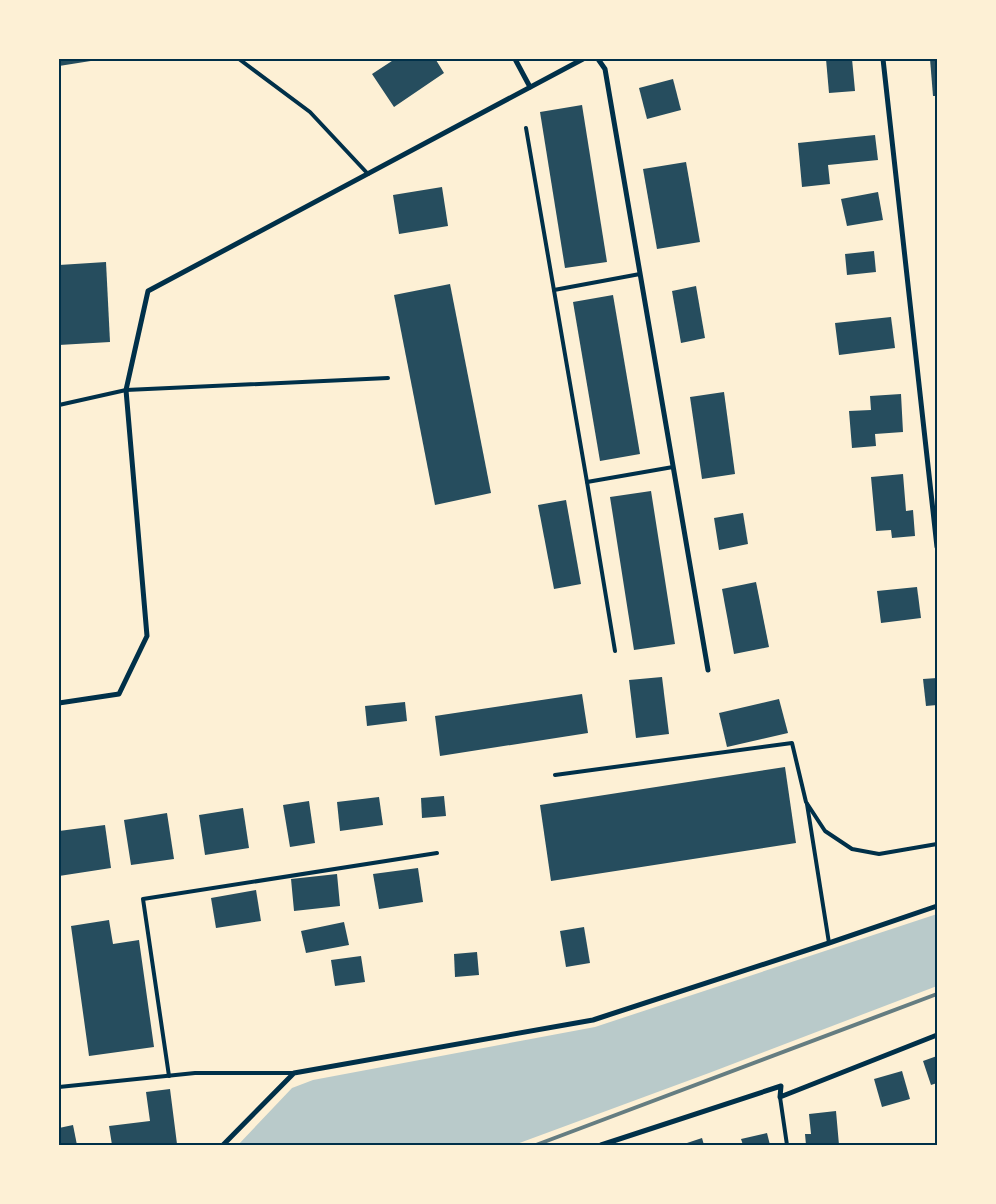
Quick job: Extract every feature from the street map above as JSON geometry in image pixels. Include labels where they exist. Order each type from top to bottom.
[{"type":"street","points":[[515,59],[530,87]]},
{"type":"street","points":[[59,703],[119,694],[147,636],[126,390],[148,292],[583,59]]},
{"type":"street","points":[[598,59],[605,69],[708,670]]},
{"type":"street","points":[[883,59],[937,546]]},
{"type":"street","points":[[223,1145],[294,1073],[594,1020],[937,906]]},
{"type":"street","points":[[601,1145],[781,1086],[780,1097],[937,1035]]},
{"type":"lane","points":[[239,59],[310,112],[368,174]]},
{"type":"lane","points":[[526,128],[615,651]]},
{"type":"lane","points":[[554,290],[640,274]]},
{"type":"lane","points":[[59,405],[126,390],[388,378]]},
{"type":"lane","points":[[587,482],[673,467]]},
{"type":"lane","points":[[555,775],[792,743],[806,802],[829,943]]},
{"type":"lane","points":[[806,802],[825,831],[852,849],[879,854],[937,844]]},
{"type":"lane","points":[[169,1076],[143,899],[437,853]]},
{"type":"lane","points":[[59,1088],[195,1073],[294,1073]]},
{"type":"lane","points":[[780,1097],[786,1145]]},
{"type":"shaded area","points":[[937,914],[937,986],[514,1145],[238,1145],[292,1088],[313,1080],[595,1027]]},
{"type":"building","points":[[59,59],[97,59],[97,60],[59,66]]},
{"type":"building","points":[[395,59],[438,59],[436,60],[444,73],[394,107],[372,74]]},
{"type":"building","points":[[826,59],[852,59],[855,91],[829,93]]},
{"type":"building","points":[[930,59],[937,59],[937,96],[933,96]]},
{"type":"building","points":[[673,79],[681,110],[647,119],[639,88]]},
{"type":"building","points":[[582,105],[607,262],[565,268],[540,112]]},
{"type":"building","points":[[875,135],[878,160],[828,165],[830,184],[802,187],[798,143]]},
{"type":"building","points":[[686,162],[700,242],[657,249],[643,169]]},
{"type":"building","points":[[442,187],[448,226],[399,234],[393,195]]},
{"type":"building","points":[[878,192],[883,220],[847,226],[841,199]]},
{"type":"building","points":[[874,251],[876,272],[847,275],[845,254]]},
{"type":"building","points":[[106,262],[110,342],[59,345],[59,265]]},
{"type":"building","points":[[450,284],[491,493],[435,505],[394,295]]},
{"type":"building","points":[[696,286],[705,338],[681,343],[672,291]]},
{"type":"building","points":[[613,295],[640,454],[600,461],[573,302]]},
{"type":"building","points":[[891,317],[895,348],[839,355],[835,323]]},
{"type":"building","points":[[724,392],[735,474],[702,479],[690,397]]},
{"type":"building","points":[[901,394],[903,432],[875,434],[876,446],[852,448],[849,411],[871,410],[870,396]]},
{"type":"building","points":[[903,474],[906,511],[913,510],[915,536],[892,538],[891,530],[876,531],[871,477]]},
{"type":"building","points":[[651,491],[675,644],[634,650],[610,497]]},
{"type":"building","points":[[566,500],[581,584],[554,589],[538,505]]},
{"type":"building","points":[[743,513],[748,544],[719,550],[714,518]]},
{"type":"building","points":[[756,582],[769,647],[734,654],[722,589]]},
{"type":"building","points":[[917,587],[921,618],[881,623],[877,591]]},
{"type":"building","points":[[662,677],[669,734],[636,738],[629,680]]},
{"type":"building","points":[[937,678],[937,705],[926,706],[923,679]]},
{"type":"building","points":[[582,694],[588,733],[440,756],[435,716]]},
{"type":"building","points":[[779,699],[788,733],[727,747],[719,713]]},
{"type":"building","points":[[405,702],[407,721],[367,726],[365,706]]},
{"type":"building","points":[[785,767],[796,843],[551,881],[540,805]]},
{"type":"building","points":[[444,796],[446,816],[422,818],[421,798]]},
{"type":"building","points":[[379,797],[383,825],[340,831],[337,802]]},
{"type":"building","points":[[309,801],[315,843],[290,847],[283,805]]},
{"type":"building","points":[[243,808],[249,848],[205,855],[199,815]]},
{"type":"building","points":[[167,813],[174,859],[131,865],[124,820]]},
{"type":"building","points":[[105,825],[111,868],[59,876],[59,831]]},
{"type":"building","points":[[418,868],[423,902],[379,909],[373,874]]},
{"type":"building","points":[[337,874],[340,906],[294,911],[291,879]]},
{"type":"building","points":[[256,890],[261,921],[216,928],[211,898]]},
{"type":"building","points":[[109,920],[113,944],[139,940],[154,1047],[89,1056],[71,926]]},
{"type":"building","points":[[344,922],[349,945],[306,953],[301,931]]},
{"type":"building","points":[[584,927],[590,963],[566,967],[560,931]]},
{"type":"building","points":[[477,952],[479,975],[455,977],[454,954]]},
{"type":"building","points":[[361,956],[365,982],[335,986],[331,960]]},
{"type":"building","points":[[937,1056],[937,1083],[931,1085],[923,1061]]},
{"type":"building","points":[[902,1071],[910,1099],[882,1107],[874,1079]]},
{"type":"building","points":[[170,1089],[177,1144],[112,1145],[109,1126],[150,1121],[146,1092]]},
{"type":"building","points":[[836,1111],[839,1145],[806,1145],[805,1134],[811,1134],[809,1114]]},
{"type":"building","points":[[73,1125],[77,1145],[59,1145],[59,1128]]},
{"type":"building","points":[[767,1133],[770,1145],[743,1145],[741,1139]]},
{"type":"building","points":[[702,1138],[704,1145],[681,1145]]},
{"type":"railway","points":[[536,1145],[937,994]]}]
